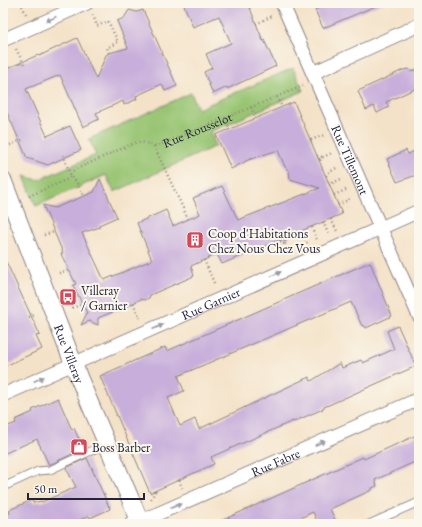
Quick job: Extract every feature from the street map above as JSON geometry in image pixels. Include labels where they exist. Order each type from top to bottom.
[{"type":"street","name":"Rue Tillemont","points":[[282,3],[419,316]]},
{"type":"street","points":[[3,40],[90,9]]},
{"type":"street","points":[[313,73],[419,25]]},
{"type":"street","name":"Rue Villeray","points":[[3,181],[7,205],[74,364],[137,523]]},
{"type":"street","name":"Rue Garnier","points":[[3,395],[419,211]]},
{"type":"street","name":"Rue Fabre","points":[[137,523],[419,399]]},
{"type":"lane","points":[[3,486],[38,471],[50,470],[106,444]]},
{"type":"lane","points":[[369,524],[419,502]]},
{"type":"path","points":[[22,6],[27,16]]},
{"type":"path","points":[[90,9],[97,26],[108,22],[118,42],[107,48],[109,53]]},
{"type":"path","points":[[256,24],[272,16]]},
{"type":"path","points":[[16,48],[24,64]]},
{"type":"path","name":"Rue Rousselot","points":[[29,196],[71,177],[74,170],[134,143],[141,142],[154,146],[303,86]]},
{"type":"path","points":[[277,96],[282,107]]},
{"type":"path","points":[[3,107],[8,105]]},
{"type":"path","points":[[251,107],[256,118]]},
{"type":"path","points":[[225,118],[230,130]]},
{"type":"path","points":[[312,142],[324,135]]},
{"type":"path","points":[[10,145],[22,140]]},
{"type":"path","points":[[154,146],[188,219]]},
{"type":"path","points":[[318,159],[332,152]]},
{"type":"path","points":[[63,155],[71,177],[75,180],[84,196]]},
{"type":"path","points":[[326,174],[338,168]]},
{"type":"path","points":[[329,183],[333,183],[343,178]]},
{"type":"path","points":[[334,195],[348,188]]},
{"type":"path","points":[[338,204],[352,198]]},
{"type":"path","points":[[331,218],[337,231]]},
{"type":"path","points":[[322,222],[329,235]]},
{"type":"path","points":[[311,227],[317,240]]},
{"type":"path","points":[[44,235],[54,232]]},
{"type":"path","points":[[301,233],[307,244]]},
{"type":"path","points":[[283,239],[289,252]]},
{"type":"path","points":[[204,260],[215,285]]},
{"type":"path","points":[[59,273],[69,270]]},
{"type":"path","points":[[133,303],[140,318]]},
{"type":"path","points":[[72,308],[83,304]]},
{"type":"path","points":[[29,317],[35,315]]},
{"type":"path","points":[[79,440],[83,438]]},
{"type":"path","points":[[179,480],[182,488]]},
{"type":"path","points":[[151,499],[156,490]]},
{"type":"green space","points":[[293,68],[303,91],[210,132],[216,146],[114,192],[106,175],[36,206],[24,176],[38,180],[96,155],[89,139],[191,93],[198,109]]},
{"type":"building","points":[[183,3],[248,3],[263,41],[264,40],[276,66],[213,94],[204,72],[212,68],[206,54],[231,43],[219,16],[193,27]]},
{"type":"building","points":[[329,3],[383,3],[323,28],[315,10]]},
{"type":"building","points":[[129,10],[137,12],[143,10],[177,86],[165,91],[162,84],[136,96],[137,99],[124,105],[123,101],[96,113],[99,119],[83,127],[60,75],[26,89],[47,136],[70,126],[81,150],[48,165],[27,158],[3,103],[3,76],[6,69],[38,55],[39,56],[77,38],[96,79],[106,55],[128,48],[117,21],[124,18]]},
{"type":"building","points":[[419,68],[419,87],[386,102],[389,107],[377,113],[374,106],[366,110],[358,91],[403,70],[409,69],[411,72]]},
{"type":"building","points":[[294,102],[342,214],[222,264],[217,254],[191,266],[194,276],[150,295],[149,298],[145,300],[141,299],[123,310],[115,311],[98,318],[98,325],[89,321],[81,325],[87,313],[73,285],[76,284],[61,254],[63,253],[43,205],[55,208],[94,192],[100,179],[117,217],[99,225],[100,227],[82,233],[104,280],[152,260],[137,223],[166,210],[173,226],[200,214],[193,198],[222,186],[238,220],[320,188],[290,179],[289,171],[285,167],[278,150],[248,160],[231,169],[216,135]]},
{"type":"building","points":[[419,149],[419,174],[397,182],[387,159],[406,150],[408,154]]},
{"type":"building","points":[[3,255],[40,335],[36,336],[42,349],[3,367]]},
{"type":"building","points":[[370,262],[392,316],[366,328],[364,325],[362,326],[351,302],[178,376],[184,391],[168,398],[180,426],[195,419],[199,429],[309,377],[311,381],[340,363],[342,368],[361,360],[363,363],[394,349],[387,331],[398,326],[416,366],[322,408],[323,409],[211,457],[214,464],[150,493],[100,376],[165,347],[167,351]]},
{"type":"building","points":[[58,398],[72,430],[74,428],[83,449],[49,465],[37,439],[3,454],[3,428],[16,423],[15,420],[33,412],[32,410]]},
{"type":"building","points":[[419,434],[419,460],[375,480],[377,486],[372,488],[372,490],[330,509],[337,524],[318,524],[313,512],[287,524],[214,524],[363,457],[364,459]]},
{"type":"building","points":[[87,458],[110,509],[90,518],[89,516],[70,524],[3,524],[3,517],[10,513],[9,510],[32,500],[33,503],[42,502],[76,487],[66,468]]},
{"type":"place","name":"Coop d'Habitations Chez Nous Chez Vous","points":[[195,240]]},
{"type":"place","name":"Villeray / Garnier","points":[[68,297]]},
{"type":"place","name":"Boss Barber","points":[[79,447]]}]
